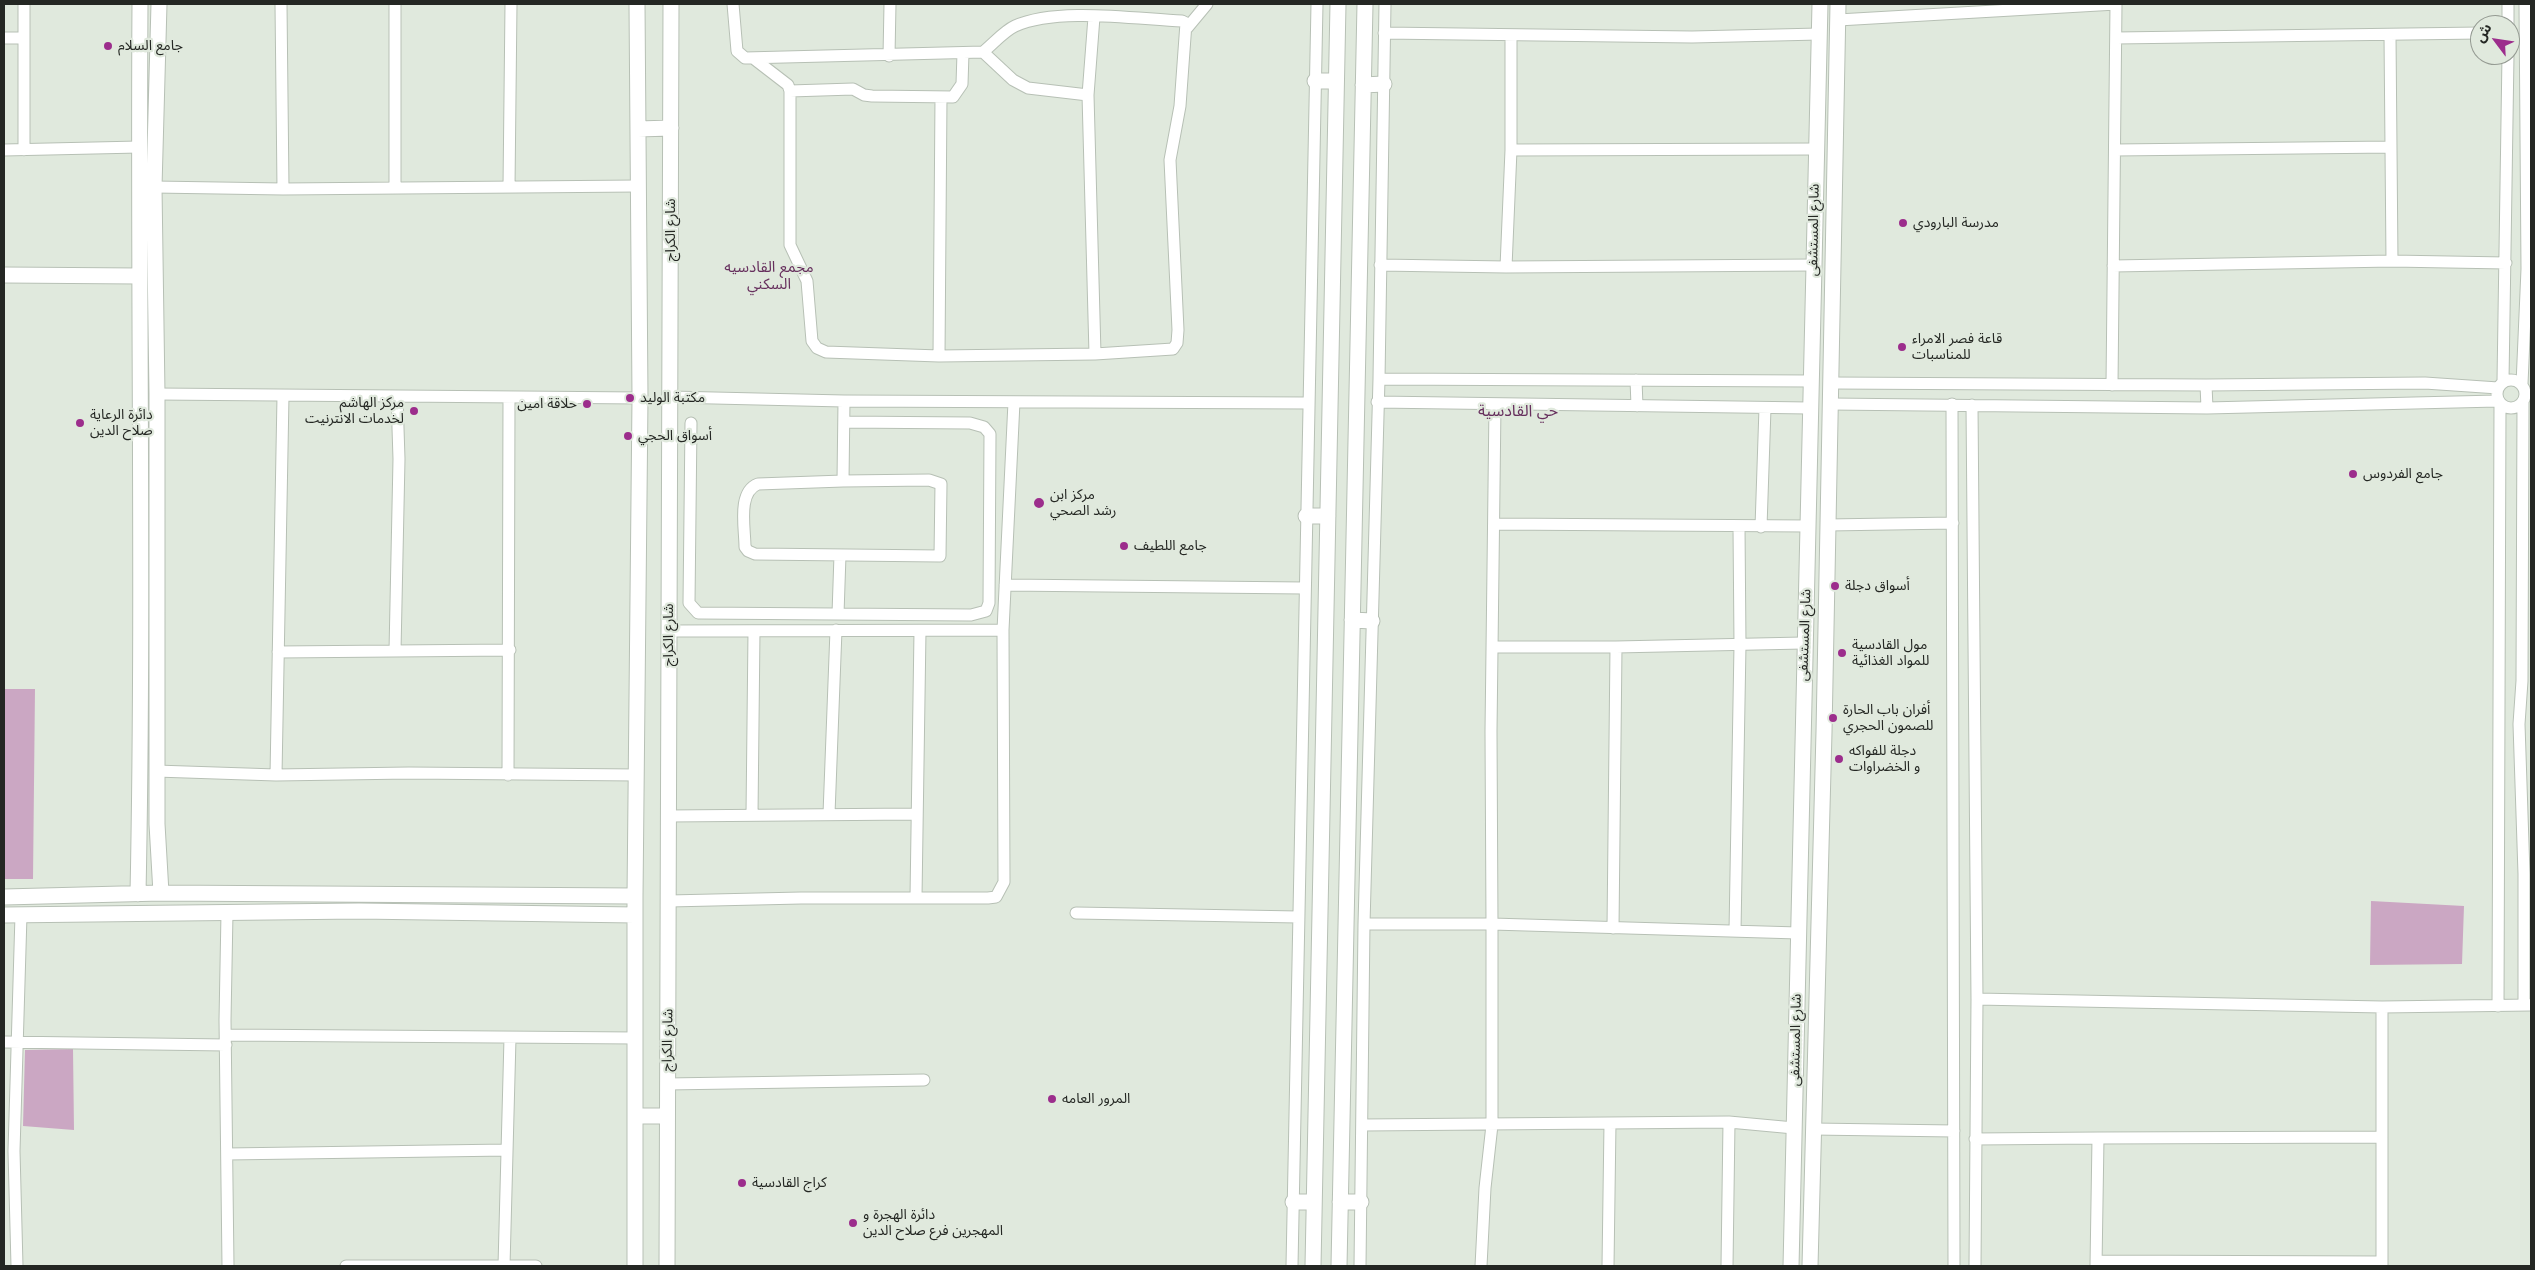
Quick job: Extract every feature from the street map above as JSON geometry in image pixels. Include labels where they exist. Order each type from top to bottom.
[{"type":"street","points":[[24,4],[24,150]]},
{"type":"street","points":[[138,894],[140,824],[138,276],[140,4]]},
{"type":"street","points":[[158,4],[154,186],[157,394],[156,771],[161,893]]},
{"type":"street","points":[[281,4],[283,189]]},
{"type":"street","points":[[395,4],[395,188]]},
{"type":"street","points":[[510,186],[511,4]]},
{"type":"street","points":[[635,1266],[635,896],[640,398],[636,4]]},
{"type":"street","name":"شارع الكراج","points":[[667,1266],[671,4]]},
{"type":"street","points":[[733,4],[737,51],[741,56],[752,58],[889,56],[983,52],[1014,27],[1035,19],[1094,17],[1182,21],[1186,23],[1180,106],[1170,160],[1177,343],[1173,349],[1095,354],[939,356],[826,352],[817,348],[812,341],[807,281],[790,245],[790,91],[788,84],[752,58]]},
{"type":"street","points":[[889,56],[890,4]]},
{"type":"street","points":[[1187,28],[1208,4]]},
{"type":"street","points":[[1292,1266],[1317,4]]},
{"type":"street","points":[[1313,1266],[1338,4]]},
{"type":"street","points":[[1339,1266],[1364,4]]},
{"type":"street","points":[[1360,1266],[1364,924],[1379,379],[1385,4]]},
{"type":"street","name":"شارع المستشفى","points":[[1791,1262],[1803,732],[1803,643],[1808,526],[1820,4]]},
{"type":"street","name":"شارع المستشفى","points":[[1810,1261],[1824,732],[1838,4]]},
{"type":"street","points":[[1838,20],[2116,4],[2112,384]]},
{"type":"street","points":[[1976,999],[2382,1007],[2528,1005],[2528,874],[2519,724],[2522,681],[2527,481],[2523,402],[2525,392],[2522,384],[2529,269],[2525,109],[2525,4]]},
{"type":"street","points":[[1094,17],[1088,95],[1095,354]]},
{"type":"street","points":[[1384,33],[1692,37],[1819,34]]},
{"type":"street","points":[[2116,38],[2470,33]]},
{"type":"street","points":[[1506,267],[1511,150],[1511,35]]},
{"type":"street","points":[[2390,35],[2392,261]]},
{"type":"street","points":[[4,38],[24,38]]},
{"type":"street","points":[[983,52],[1013,80],[1028,88],[1088,95]]},
{"type":"street","points":[[790,91],[853,89],[864,95],[872,96],[953,97],[959,92],[962,84],[963,53]]},
{"type":"street","points":[[2498,1006],[2500,724],[2499,403],[2506,263],[2508,65]]},
{"type":"street","points":[[1315,82],[1336,81]]},
{"type":"street","points":[[1363,85],[1384,84]]},
{"type":"street","points":[[1818,92],[1837,92]]},
{"type":"street","points":[[939,356],[941,97]]},
{"type":"street","points":[[2507,109],[2525,109]]},
{"type":"street","points":[[638,129],[671,128]]},
{"type":"street","points":[[4,150],[139,147]]},
{"type":"street","points":[[2115,150],[2391,147]]},
{"type":"street","points":[[1511,150],[1816,148]]},
{"type":"street","points":[[154,186],[283,189],[638,186]]},
{"type":"street","points":[[2113,266],[2392,261],[2506,263]]},
{"type":"street","points":[[1380,265],[1506,267],[1814,265]]},
{"type":"street","points":[[4,275],[138,276]]},
{"type":"street","points":[[1332,315],[1358,316]]},
{"type":"street","points":[[1379,379],[1811,381]]},
{"type":"street","points":[[1831,383],[2500,384],[2511,379],[2522,384]]},
{"type":"street","points":[[1636,380],[1637,406]]},
{"type":"street","points":[[2074,406],[2076,384]]},
{"type":"street","points":[[2206,385],[2207,408]]},
{"type":"street","points":[[157,394],[640,398]]},
{"type":"street","points":[[276,775],[283,396]]},
{"type":"street","points":[[395,651],[399,459],[397,397]]},
{"type":"street","points":[[508,775],[510,650],[509,397]]},
{"type":"street","points":[[671,397],[844,401],[1308,403]]},
{"type":"street","points":[[843,481],[844,401]]},
{"type":"street","points":[[669,901],[996,897],[1004,882],[1003,630],[1014,402]]},
{"type":"street","points":[[1377,402],[1810,408]]},
{"type":"street","points":[[1830,404],[2207,408],[2499,403],[2510,408],[2523,402]]},
{"type":"street","points":[[1952,404],[1954,1266]]},
{"type":"street","points":[[1482,1266],[1484,1196],[1492,1124],[1495,405]]},
{"type":"street","points":[[1972,405],[1976,999],[1975,1266]]},
{"type":"street","points":[[1761,527],[1765,408]]},
{"type":"street","points":[[691,422],[689,603],[692,609],[698,613],[971,615],[986,611],[990,603],[990,434],[984,427],[970,423],[844,422]]},
{"type":"street","points":[[140,456],[144,464],[149,465],[155,462],[157,458]]},
{"type":"street","points":[[140,485],[146,478],[154,480],[157,485]]},
{"type":"street","points":[[929,480],[941,484],[940,556],[840,555],[755,554],[748,551],[745,547],[746,491],[758,484],[929,480]]},
{"type":"street","points":[[1306,516],[1328,516]]},
{"type":"street","points":[[1828,525],[1952,522]]},
{"type":"street","points":[[1495,524],[1808,526]]},
{"type":"street","points":[[1735,931],[1740,645],[1739,527]]},
{"type":"street","points":[[838,614],[840,555]]},
{"type":"street","points":[[1005,585],[1304,588]]},
{"type":"street","points":[[1352,620],[1372,621]]},
{"type":"street","points":[[828,814],[836,630]]},
{"type":"street","points":[[916,897],[920,630]]},
{"type":"street","points":[[669,631],[1003,630]]},
{"type":"street","points":[[752,815],[754,631]]},
{"type":"street","points":[[1493,648],[1803,643]]},
{"type":"street","points":[[1613,928],[1616,646]]},
{"type":"street","points":[[278,652],[510,650]]},
{"type":"street","points":[[2500,724],[2519,724]]},
{"type":"street","points":[[1803,732],[1824,732]]},
{"type":"street","points":[[1953,738],[1974,738]]},
{"type":"street","points":[[156,771],[276,775],[409,773],[637,775]]},
{"type":"street","points":[[668,816],[916,814]]},
{"type":"street","points":[[140,824],[157,824]]},
{"type":"street","points":[[4,897],[161,893],[635,915]]},
{"type":"street","points":[[4,915],[227,913],[359,903],[635,896]]},
{"type":"street","points":[[227,913],[228,1266]]},
{"type":"street","points":[[1076,914],[1298,916]]},
{"type":"street","points":[[17,1266],[9,1151],[17,1042],[21,915]]},
{"type":"street","points":[[1364,924],[1492,924],[1798,932]]},
{"type":"street","points":[[1318,988],[1344,988]]},
{"type":"street","points":[[2098,1138],[2096,1263],[2382,1264],[2382,1007]]},
{"type":"street","points":[[504,1266],[510,1038]]},
{"type":"street","points":[[4,1042],[636,1038]]},
{"type":"street","points":[[667,1084],[924,1080]]},
{"type":"street","points":[[636,1116],[667,1116]]},
{"type":"street","points":[[1363,1124],[1729,1122],[1794,1128]]},
{"type":"street","points":[[1727,1266],[1729,1122]]},
{"type":"street","points":[[1608,1266],[1610,1123]]},
{"type":"street","points":[[1814,1129],[1954,1131]]},
{"type":"street","points":[[1975,1140],[2382,1137]]},
{"type":"street","points":[[227,1154],[507,1150]]},
{"type":"street","points":[[1293,1202],[1314,1202]]},
{"type":"street","points":[[1340,1202],[1361,1202]]},
{"type":"street","points":[[1954,1212],[1975,1211]]},
{"type":"street","points":[[1791,1262],[1810,1261]]},
{"type":"street","points":[[346,1266],[536,1266]]},
{"type":"shaded area","points":[[4,689],[35,689],[33,879],[4,879]]},
{"type":"shaded area","points":[[2371,901],[2464,906],[2462,964],[2370,965]]},
{"type":"shaded area","points":[[73,1049],[74,1130],[23,1126],[25,1050]]},
{"type":"place","name":"جامع السلام","points":[[108,46]]},
{"type":"place","name":"مدرسة البارودي","points":[[1903,223]]},
{"type":"place","name":"قاعة فصر الامراء للمناسبات","points":[[1902,347]]},
{"type":"place","name":"مكتبة الوليد","points":[[630,398]]},
{"type":"place","name":"حلاقة امين","points":[[587,404]]},
{"type":"place","name":"مركز الهاشم لخدمات الانترنيت","points":[[414,411]]},
{"type":"place","name":"دائرة الرعاية صلاح الدين","points":[[80,423]]},
{"type":"place","name":"أسواق الحجي","points":[[628,436]]},
{"type":"place","name":"جامع الفردوس","points":[[2353,474]]},
{"type":"place","name":"مركز ابن رشد الصحي","points":[[1039,503]]},
{"type":"place","name":"جامع اللطیف","points":[[1124,546]]},
{"type":"place","name":"أسواق دجلة","points":[[1835,586]]},
{"type":"place","name":"مول القادسية للمواد الغذائية","points":[[1842,653]]},
{"type":"place","name":"أفران باب الحارة للصمون الحجري","points":[[1833,718]]},
{"type":"place","name":"دجلة للفواكه و الخضراوات","points":[[1839,759]]},
{"type":"place","name":"المرور العامه","points":[[1052,1099]]},
{"type":"place","name":"كراج القادسية","points":[[742,1183]]},
{"type":"place","name":"دائرة الهجرة و المهجرين فرع صلاح الدين","points":[[853,1223]]},
{"type":"district","name":"مجمع القادسيه السكني","points":[[769,276]]},
{"type":"district","name":"حي القادسية","points":[[1518,412]]}]
